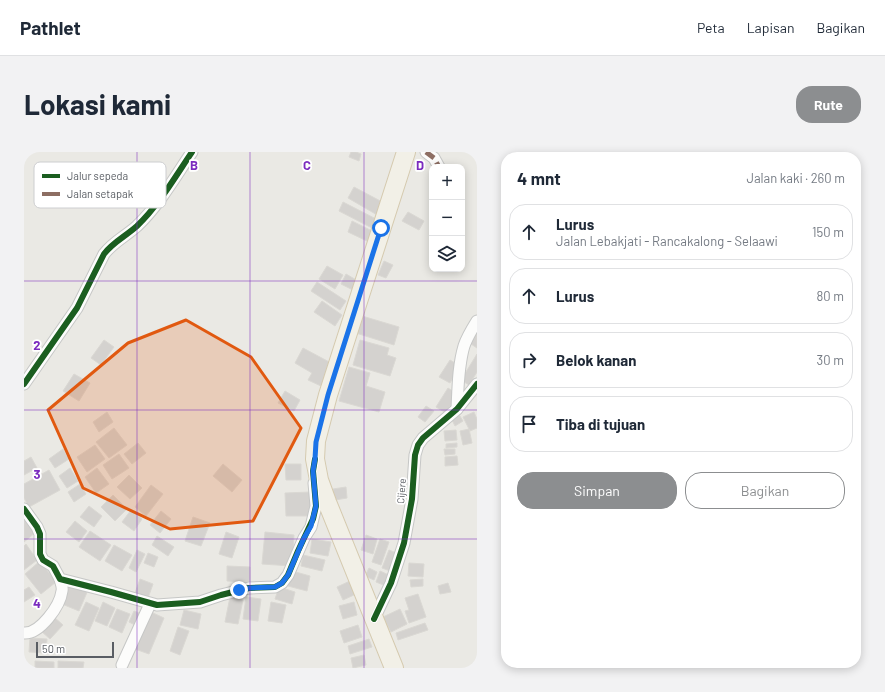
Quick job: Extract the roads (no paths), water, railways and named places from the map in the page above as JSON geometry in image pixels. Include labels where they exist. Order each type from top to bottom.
[{"type":"main road","points":[[394,668],[327,502],[319,480],[315,459],[316,442],[328,395],[406,152]]},
{"type":"street","points":[[166,189],[192,152]]},
{"type":"street","points":[[426,152],[434,158],[437,164]]},
{"type":"street","points":[[24,384],[77,308],[104,254],[110,246],[137,226],[152,208]]},
{"type":"street","points":[[457,409],[459,376],[464,347],[469,334],[477,321]]},
{"type":"street","name":"Cijere","points":[[374,619],[391,583],[404,543],[412,499],[415,454],[418,445],[423,438],[457,409],[477,384]]},
{"type":"street","points":[[60,579],[157,605],[200,602],[244,589],[275,587],[282,583],[288,575],[311,526],[315,513],[313,471],[315,459]]},
{"type":"street","points":[[24,509],[37,527],[40,534],[40,554],[43,560],[53,566],[60,579],[62,593],[46,621],[35,630],[24,633]]},
{"type":"street","points":[[122,665],[150,604]]}]
